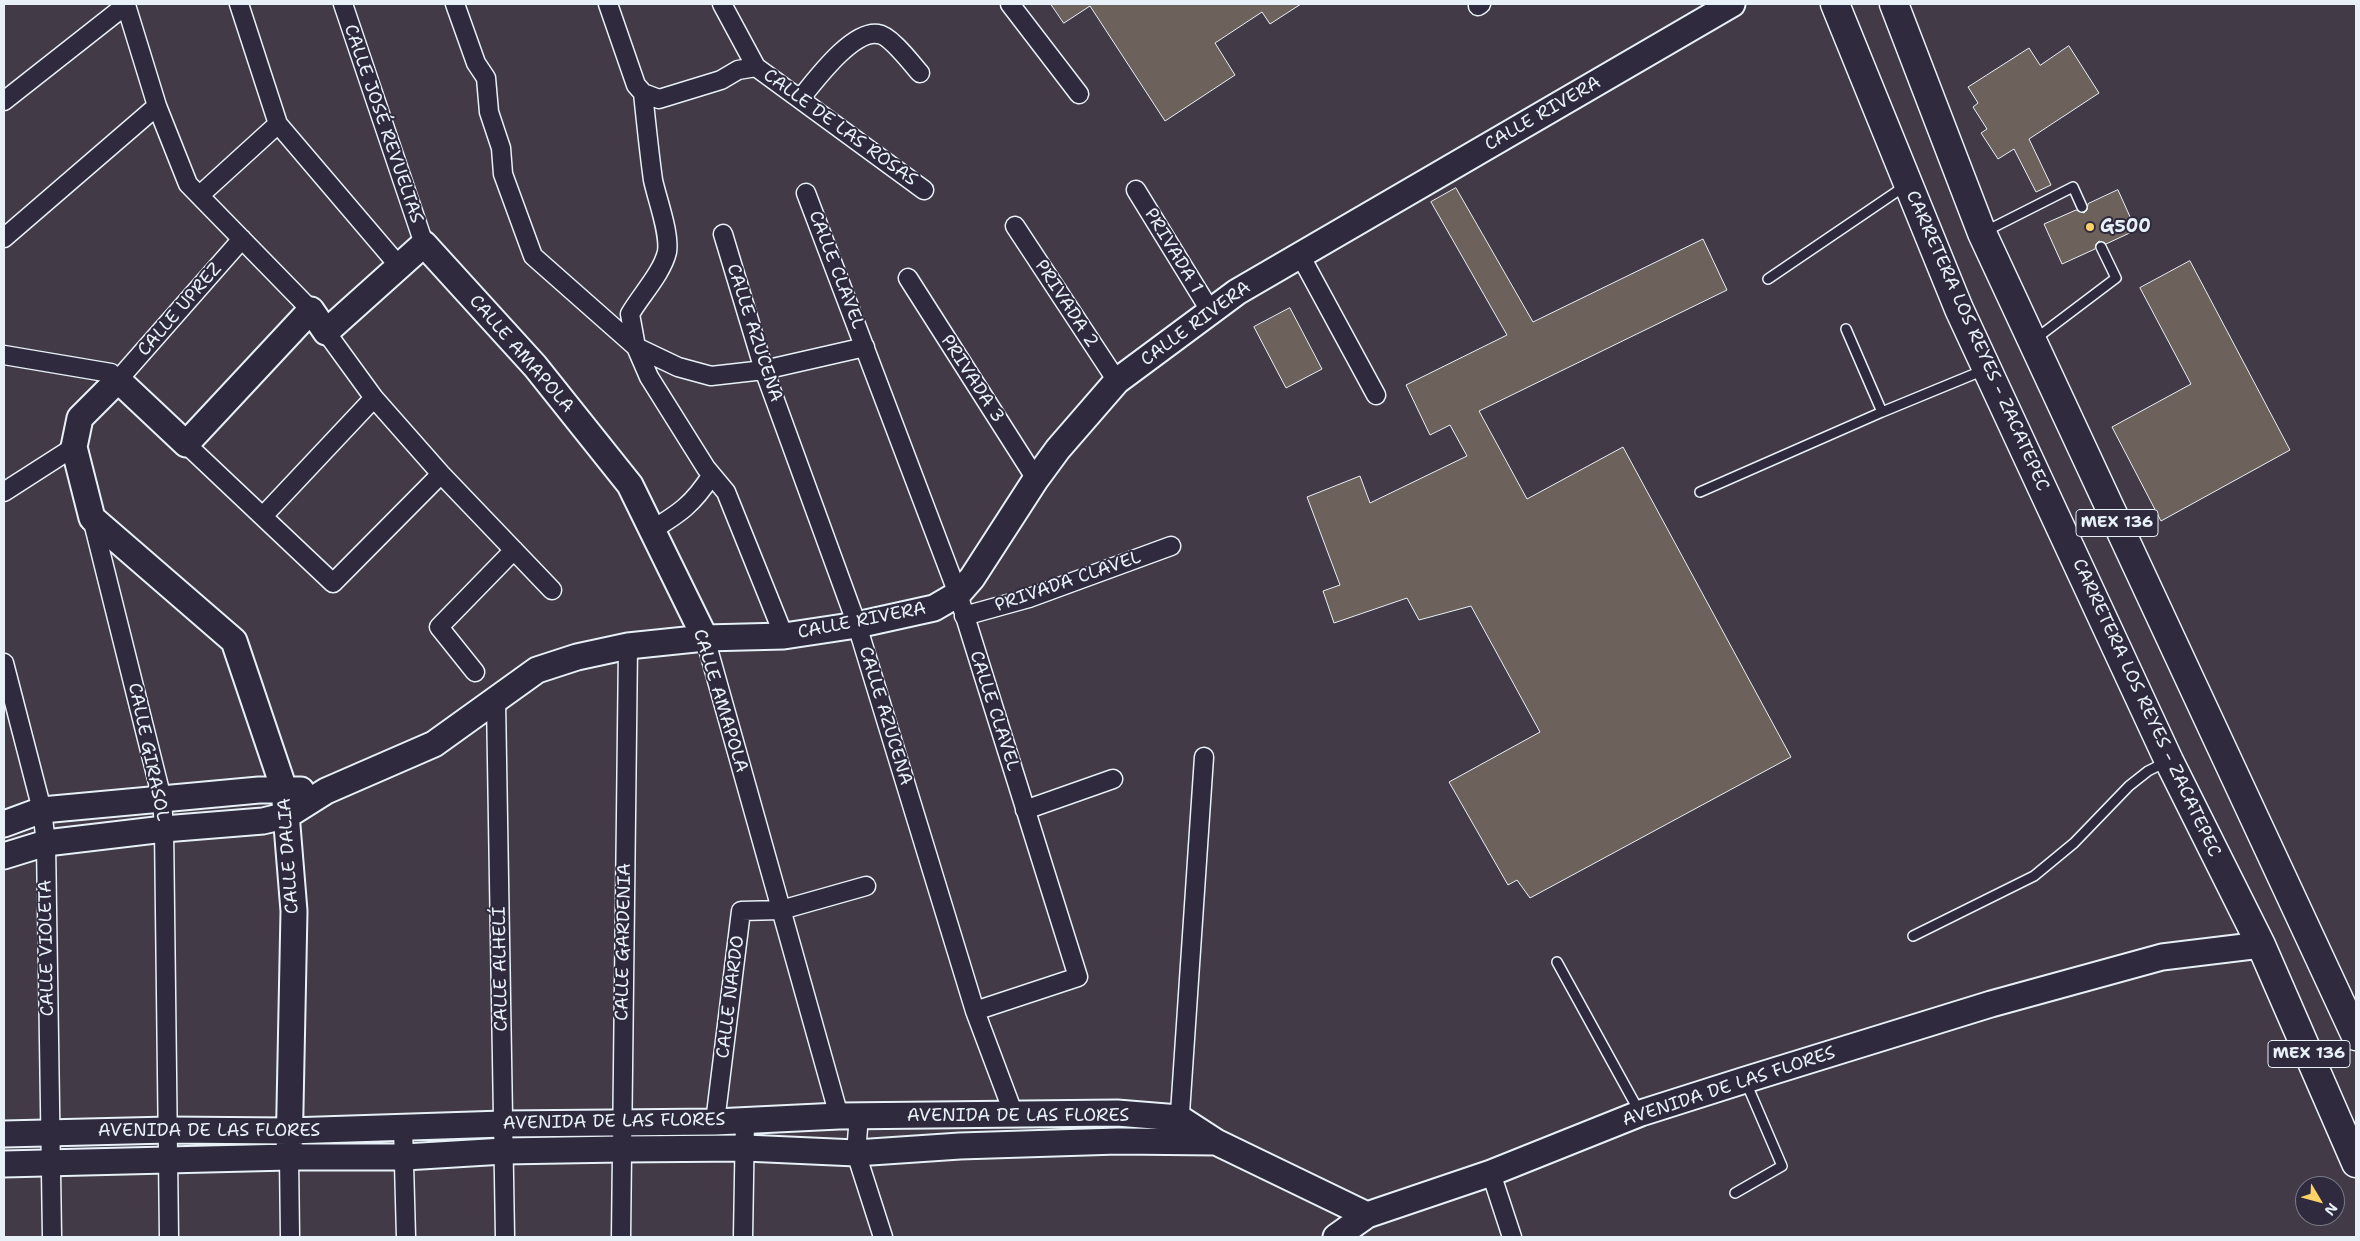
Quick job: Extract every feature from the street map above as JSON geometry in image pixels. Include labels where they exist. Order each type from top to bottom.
[{"type":"main road","name":"CARRETERA LOS REYES - ZACATEPEC","points":[[1836,4],[1959,309],[2169,761],[2261,945],[2356,1163]]},
{"type":"main road","name":"MEX 136","points":[[1894,4],[1982,233],[2356,1036]]},
{"type":"main road","name":"CALLE RIVERA","points":[[705,638],[784,636],[857,625],[934,608],[961,605],[972,578],[1036,479],[1058,449],[1117,381],[1237,292],[1723,6]]},
{"type":"main road","points":[[118,380],[186,444],[311,310],[326,332],[424,244]]},
{"type":"main road","name":"CALLE AMAPOLA","points":[[424,244],[535,366],[630,486],[705,638]]},
{"type":"main road","name":"CALLE GIRASOL","points":[[92,518],[74,447],[80,418],[118,380]]},
{"type":"main road","name":"CALLE DALIA","points":[[92,518],[234,641],[284,789],[288,815],[294,911],[289,1157]]},
{"type":"main road","points":[[4,856],[46,844],[164,829],[263,821],[288,815],[326,791],[434,744],[538,670],[577,657],[628,646],[705,638]]},
{"type":"main road","points":[[4,824],[42,810],[284,789],[326,791]]},
{"type":"main road","name":"AVENIDA DE LAS FLORES","points":[[4,1134],[169,1130],[290,1131],[503,1124],[715,1122],[849,1116],[1117,1114],[1179,1129],[1216,1142],[1367,1215],[1491,1173],[1641,1114],[1991,1004],[2162,957],[2261,945]]},
{"type":"main road","name":"AVENIDA DE LAS FLORES","points":[[4,1164],[51,1165],[289,1157],[405,1157],[504,1151],[621,1149],[744,1148],[856,1153],[1179,1129]]},
{"type":"main road","points":[[1336,1237],[1367,1215]]},
{"type":"street","points":[[239,4],[278,124],[399,266]]},
{"type":"street","name":"CALLE JOSÉ REVUELTAS","points":[[343,4],[424,244]]},
{"type":"street","points":[[455,4],[476,63],[486,78],[489,112],[502,148],[503,174],[533,256],[636,346]]},
{"type":"street","points":[[608,4],[636,85],[643,93],[659,99],[721,80],[738,70],[756,67],[722,4]]},
{"type":"street","points":[[1010,4],[1079,94]]},
{"type":"street","points":[[4,101],[126,5],[158,106],[188,184],[311,310]]},
{"type":"street","points":[[800,99],[828,64],[845,49],[865,36],[878,34],[888,38],[920,73]]},
{"type":"street","name":"CALLE DE LAS ROSAS","points":[[756,67],[924,190]]},
{"type":"street","points":[[643,93],[654,182],[663,219],[667,251],[658,272],[642,293],[630,314],[636,346],[649,377],[711,476],[726,492],[784,636]]},
{"type":"street","points":[[4,238],[158,106]]},
{"type":"street","points":[[200,195],[278,124]]},
{"type":"street","name":"PRIVADA 1","points":[[1136,190],[1211,312]]},
{"type":"street","name":"CALLE CLAVEL","points":[[806,193],[961,605],[1078,977],[975,1011]]},
{"type":"street","name":"PRIVADA 2","points":[[1016,226],[1117,381]]},
{"type":"street","name":"CALLE AZUCENA","points":[[723,234],[764,370],[857,625],[975,1011],[1014,1115]]},
{"type":"street","name":"CALLE UPREZ","points":[[118,380],[242,239]]},
{"type":"street","points":[[1300,255],[1376,394]]},
{"type":"street","name":"PRIVADA 3","points":[[908,278],[1036,479]]},
{"type":"street","points":[[326,332],[374,398],[441,474],[552,590]]},
{"type":"street","name":"CALLE CLAVEL","points":[[636,346],[678,367],[711,376],[764,370],[865,347]]},
{"type":"street","points":[[4,355],[111,373],[118,380]]},
{"type":"street","points":[[264,515],[374,398]]},
{"type":"street","points":[[186,444],[264,515],[334,583],[441,474]]},
{"type":"street","points":[[4,492],[74,447]]},
{"type":"street","points":[[652,530],[683,512],[701,492],[711,476]]},
{"type":"street","name":"CALLE GIRASOL","points":[[92,518],[162,799],[169,1130],[169,1237]]},
{"type":"street","name":"PRIVADA CLAVEL","points":[[961,605],[1029,598],[1171,546]]},
{"type":"street","points":[[475,672],[439,627],[514,550]]},
{"type":"street","name":"CALLE AMAPOLA","points":[[705,638],[781,910],[849,1116]]},
{"type":"street","name":"CALLE GARDENIA","points":[[621,1237],[628,646]]},
{"type":"street","name":"CALLE VIOLETA","points":[[4,663],[42,810],[46,844],[52,1237]]},
{"type":"street","name":"CALLE ALHELÍ","points":[[496,701],[505,1237]]},
{"type":"street","points":[[1179,1129],[1204,757]]},
{"type":"street","points":[[1025,810],[1113,779]]},
{"type":"street","points":[[781,910],[866,886]]},
{"type":"street","name":"CALLE NARDO","points":[[715,1122],[741,911],[781,910]]},
{"type":"street","points":[[960,1146],[962,1115]]},
{"type":"street","points":[[849,1116],[856,1153],[883,1237]]},
{"type":"street","points":[[743,1237],[745,1120]]},
{"type":"street","points":[[403,1128],[406,1237]]},
{"type":"street","name":"CALLE DALIA","points":[[289,1157],[290,1237]]},
{"type":"street","points":[[1491,1173],[1512,1237]]},
{"type":"lane","points":[[1768,279],[1908,185]]},
{"type":"lane","points":[[1982,233],[2073,187],[2082,207]]},
{"type":"lane","points":[[2032,341],[2116,278],[2101,246]]},
{"type":"lane","points":[[1846,330],[1882,412]]},
{"type":"lane","points":[[1700,492],[1987,368]]},
{"type":"lane","points":[[1913,936],[2034,876],[2074,843],[2129,786],[2148,771],[2169,761]]},
{"type":"lane","points":[[1557,962],[1641,1114]]},
{"type":"lane","points":[[1735,1193],[1782,1166],[1745,1080]]},
{"type":"building","points":[[1051,4],[1301,4],[1270,24],[1262,12],[1215,43],[1235,75],[1165,121],[1090,6],[1064,23]]},
{"type":"building","points":[[2069,46],[2099,93],[2029,139],[2051,185],[2036,192],[2014,149],[1998,159],[1981,133],[1987,129],[1973,107],[1978,103],[1968,87],[2029,48],[2040,65]]},
{"type":"building","points":[[1456,188],[1533,322],[1703,239],[1727,290],[1479,411],[1527,499],[1623,447],[1791,757],[1530,898],[1517,880],[1508,885],[1449,782],[1540,732],[1471,606],[1419,620],[1407,598],[1334,623],[1323,591],[1340,585],[1307,497],[1360,476],[1370,503],[1467,456],[1450,425],[1430,435],[1406,385],[1507,335],[1431,202]]},
{"type":"building","name":"G500","points":[[2118,190],[2136,230],[2106,244],[2099,241],[2095,249],[2062,264],[2044,224],[2076,210],[2084,213],[2087,210],[2088,204]]},
{"type":"building","points":[[2190,261],[2290,450],[2161,521],[2112,427],[2191,384],[2140,288]]},
{"type":"building","points":[[1290,308],[1322,369],[1286,388],[1254,327]]},
{"type":"place","name":"G500","points":[[2090,227]]}]
